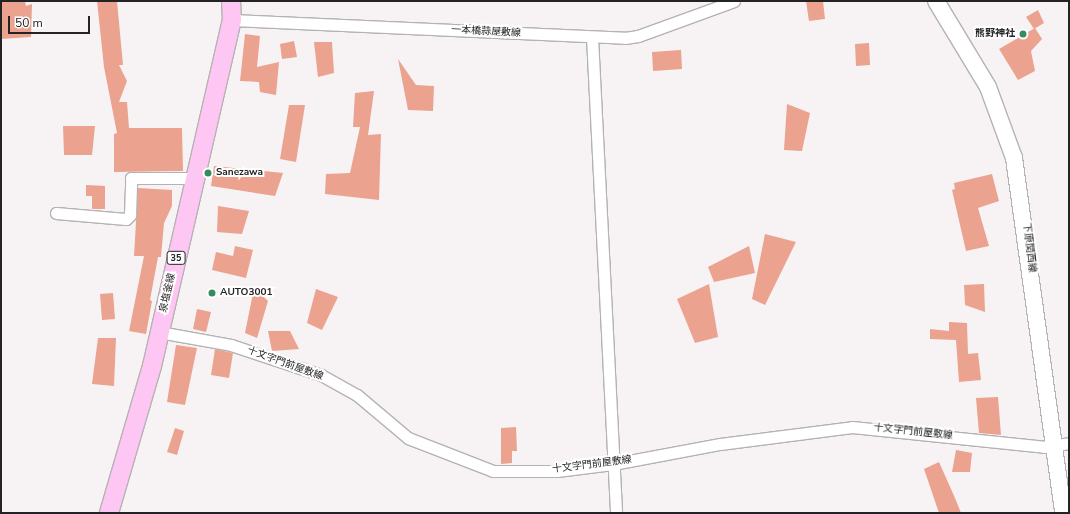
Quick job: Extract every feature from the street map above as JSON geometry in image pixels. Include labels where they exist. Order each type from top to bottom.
[{"type":"main road","name":"泉塩釜線","points":[[109,513],[159,332],[195,178],[232,7]]},
{"type":"street","name":"一本橋蒜屋敷線","points":[[232,7],[592,37],[638,36],[734,1]]},
{"type":"street","name":"下原関西線","points":[[936,1],[988,87],[1014,158],[1062,444],[1063,513]]},
{"type":"street","points":[[592,37],[616,513]]},
{"type":"street","points":[[56,213],[126,219],[130,215],[131,178],[195,178]]},
{"type":"street","name":"十文字門前屋敷線","points":[[159,332],[231,345],[321,375],[357,395],[408,438],[492,471],[557,471],[613,464],[720,444],[852,427],[1062,444]]},
{"type":"building","points":[[1,1],[25,1],[26,6],[32,4],[31,37],[1,39]]},
{"type":"building","points":[[97,1],[117,1],[123,65],[119,65],[127,81],[119,102],[127,102],[129,128],[182,128],[183,171],[114,172],[114,134],[117,133],[104,67]]},
{"type":"building","points":[[806,1],[823,1],[825,19],[809,21]]},
{"type":"building","points":[[1038,10],[1044,23],[1034,29],[1026,17]]},
{"type":"building","points":[[1035,28],[1042,39],[1031,51],[1035,71],[1018,80],[999,49]]},
{"type":"building","points":[[245,34],[260,36],[257,67],[279,62],[276,95],[260,92],[259,82],[240,81]]},
{"type":"building","points":[[294,41],[297,57],[282,59],[280,44]]},
{"type":"building","points":[[314,42],[332,42],[334,73],[318,77]]},
{"type":"building","points":[[869,43],[870,65],[856,66],[855,44]]},
{"type":"building","points":[[681,50],[682,69],[653,71],[652,52]]},
{"type":"building","points":[[398,59],[416,85],[434,86],[433,111],[408,110]]},
{"type":"building","points":[[374,91],[368,135],[381,134],[379,200],[325,194],[326,174],[350,173],[360,127],[353,127],[355,93]]},
{"type":"building","points":[[787,104],[810,113],[802,151],[784,150]]},
{"type":"building","points":[[289,105],[305,105],[296,162],[280,159]]},
{"type":"building","points":[[63,126],[95,126],[92,155],[64,155]]},
{"type":"building","points":[[214,166],[283,173],[275,196],[211,186]]},
{"type":"building","points":[[992,174],[999,201],[978,208],[989,246],[966,251],[952,190],[955,189],[954,183]]},
{"type":"building","points":[[86,185],[105,186],[105,209],[92,209],[92,196],[86,196]]},
{"type":"building","points":[[138,188],[172,190],[172,206],[164,223],[161,257],[158,257],[150,300],[152,301],[146,334],[129,331],[144,256],[134,256]]},
{"type":"building","points":[[218,206],[249,211],[242,234],[217,232]]},
{"type":"building","points":[[765,234],[796,242],[765,305],[752,299]]},
{"type":"building","points":[[235,246],[253,250],[246,278],[212,270],[216,252],[233,256]]},
{"type":"building","points":[[749,246],[755,273],[714,282],[708,267]]},
{"type":"building","points":[[709,284],[718,337],[695,343],[677,299]]},
{"type":"building","points":[[984,284],[985,312],[965,305],[964,285]]},
{"type":"building","points":[[254,288],[268,301],[257,338],[245,333]]},
{"type":"building","points":[[316,289],[338,297],[322,330],[307,323]]},
{"type":"building","points":[[113,293],[115,319],[102,320],[100,294]]},
{"type":"building","points":[[197,309],[211,312],[206,332],[193,329]]},
{"type":"building","points":[[949,322],[967,323],[968,354],[978,353],[981,380],[959,382],[956,340],[930,339],[930,329],[949,331]]},
{"type":"building","points":[[268,331],[290,331],[299,349],[272,351]]},
{"type":"building","points":[[98,338],[116,338],[114,386],[92,384]]},
{"type":"building","points":[[176,345],[197,348],[185,405],[167,402]]},
{"type":"building","points":[[215,349],[233,353],[229,378],[211,375]]},
{"type":"building","points":[[998,397],[1001,435],[979,433],[976,398]]},
{"type":"building","points":[[516,427],[517,451],[512,451],[512,463],[501,464],[501,428]]},
{"type":"building","points":[[175,428],[184,431],[177,455],[167,452]]},
{"type":"building","points":[[956,450],[972,453],[970,472],[952,472]]},
{"type":"building","points":[[939,462],[961,513],[939,513],[924,469]]},
{"type":"place","name":"熊野神社","points":[[1023,34]]},
{"type":"place","name":"Sanezawa","points":[[208,173]]},
{"type":"place","name":"AUTO3001","points":[[212,293]]}]
